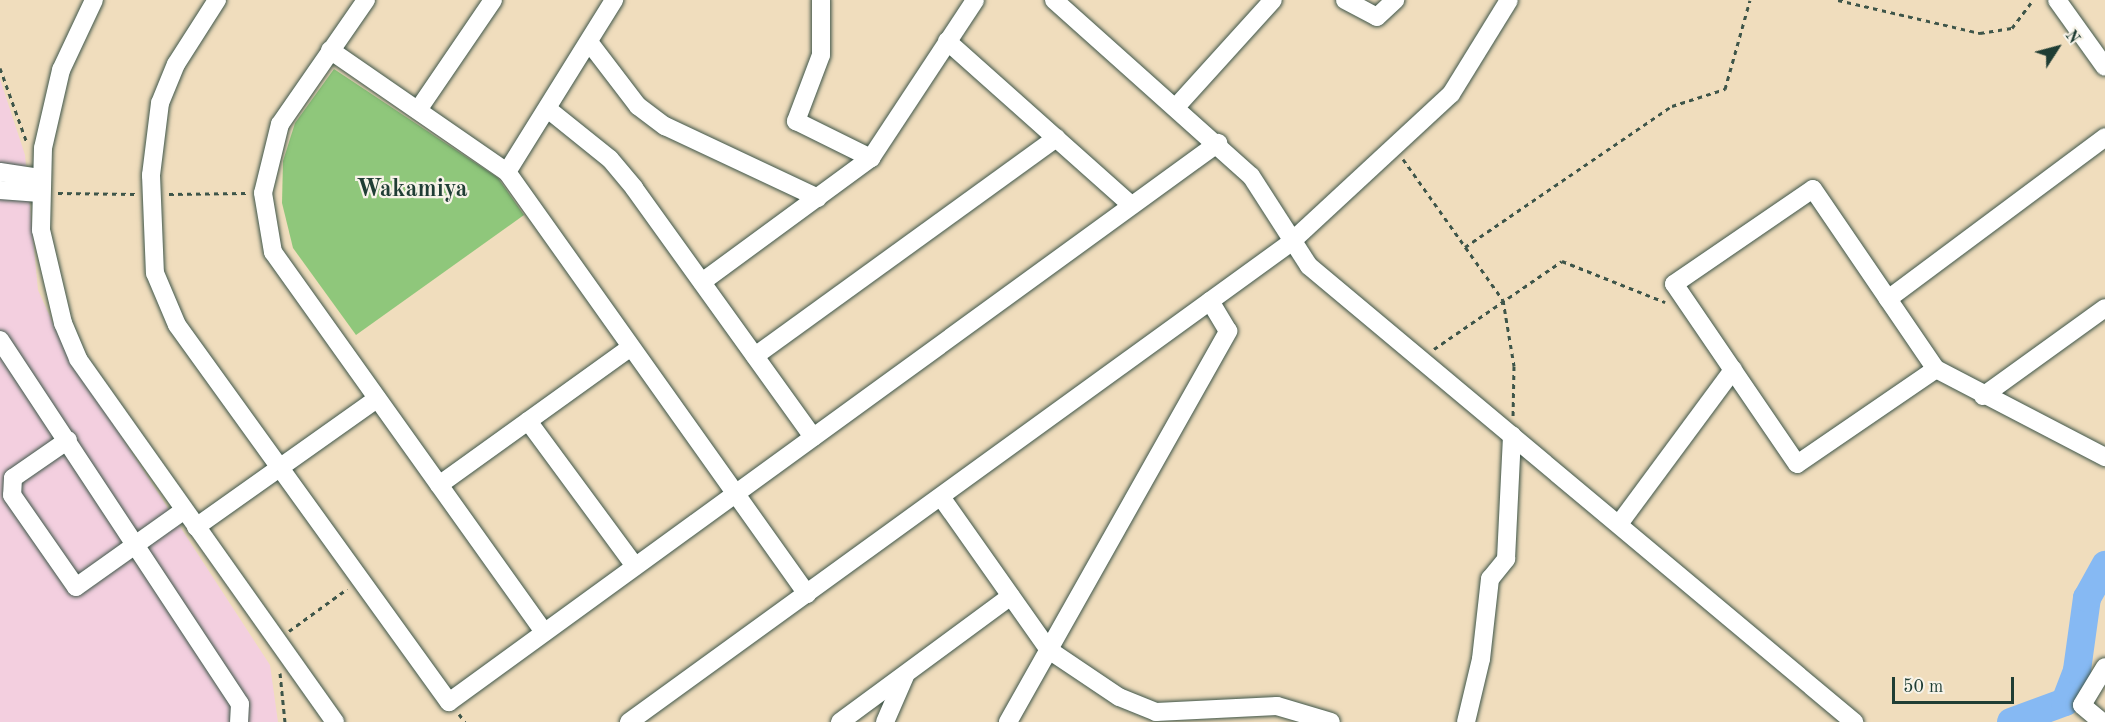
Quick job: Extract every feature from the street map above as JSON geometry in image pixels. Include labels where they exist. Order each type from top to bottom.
[{"type":"street","points":[[93,0],[61,70],[40,185],[46,260],[78,359],[183,511],[335,722]]},
{"type":"street","points":[[366,0],[280,124],[263,193],[273,252],[544,632]]},
{"type":"street","points":[[418,110],[493,0]]},
{"type":"street","points":[[507,172],[549,110],[614,0]]},
{"type":"street","points":[[821,0],[821,55],[795,122],[871,158]]},
{"type":"street","points":[[702,282],[871,158],[975,0]]},
{"type":"street","points":[[1054,0],[1218,143],[1251,176],[1290,243],[1420,358],[1854,722]]},
{"type":"street","points":[[1176,107],[1273,0]]},
{"type":"street","points":[[1345,0],[1377,17],[1395,0]]},
{"type":"street","points":[[629,722],[1290,243],[1395,147],[1465,76],[1509,0]]},
{"type":"street","points":[[2057,0],[2105,67]]},
{"type":"street","points":[[207,3],[160,103],[151,175],[155,273],[177,325],[449,702],[733,493],[1218,143]]},
{"type":"street","points":[[947,41],[1131,205]]},
{"type":"street","points":[[589,42],[638,106],[665,126],[818,198]]},
{"type":"street","points":[[330,50],[507,172],[807,594]]},
{"type":"street","points":[[549,110],[610,159],[813,437]]},
{"type":"street","points":[[1888,299],[2105,137]]},
{"type":"street","points":[[755,356],[1056,138]]},
{"type":"street","points":[[0,172],[40,185]]},
{"type":"street","points":[[0,190],[40,185]]},
{"type":"street","points":[[1936,369],[1797,464],[1674,284],[1813,189],[1936,369],[1983,396],[2105,457]]},
{"type":"street","points":[[1008,722],[1228,331],[1210,301]]},
{"type":"street","points":[[1983,396],[2105,308]]},
{"type":"street","points":[[0,340],[138,545],[240,704],[239,722]]},
{"type":"street","points":[[439,485],[631,348]]},
{"type":"street","points":[[1619,524],[1733,370]]},
{"type":"street","points":[[196,527],[376,399]]},
{"type":"street","points":[[528,422],[634,565]]},
{"type":"street","points":[[1466,722],[1481,659],[1490,579],[1506,559],[1512,435]]},
{"type":"street","points":[[68,440],[13,478],[12,495],[76,587],[183,511]]},
{"type":"street","points":[[941,497],[1050,650],[1119,697],[1156,712],[1207,717],[1277,706],[1331,722]]},
{"type":"street","points":[[840,722],[1011,596]]},
{"type":"street","points":[[2102,722],[2082,705],[2105,668]]},
{"type":"street","points":[[885,722],[906,674]]},
{"type":"path","points":[[1465,247],[1672,106],[1725,89],[1750,0]]},
{"type":"path","points":[[1838,0],[1980,33],[2012,28],[2033,0]]},
{"type":"path","points":[[0,68],[28,146]]},
{"type":"path","points":[[1395,147],[1503,300],[1514,366],[1512,435]]},
{"type":"path","points":[[1420,358],[1562,261],[1694,313]]},
{"type":"path","points":[[285,722],[277,640],[360,579]]},
{"type":"shaded area","points":[[0,79],[25,155],[38,290],[65,350],[270,665],[278,722],[0,722]]},
{"type":"green space","points":[[334,69],[498,178],[524,215],[356,335],[293,248],[282,203],[283,161],[295,123]]},
{"type":"waterway","points":[[2011,722],[2065,702],[2077,670],[2087,598],[2105,565]]},
{"type":"district","name":"Wakamiya","points":[[412,191]]}]
